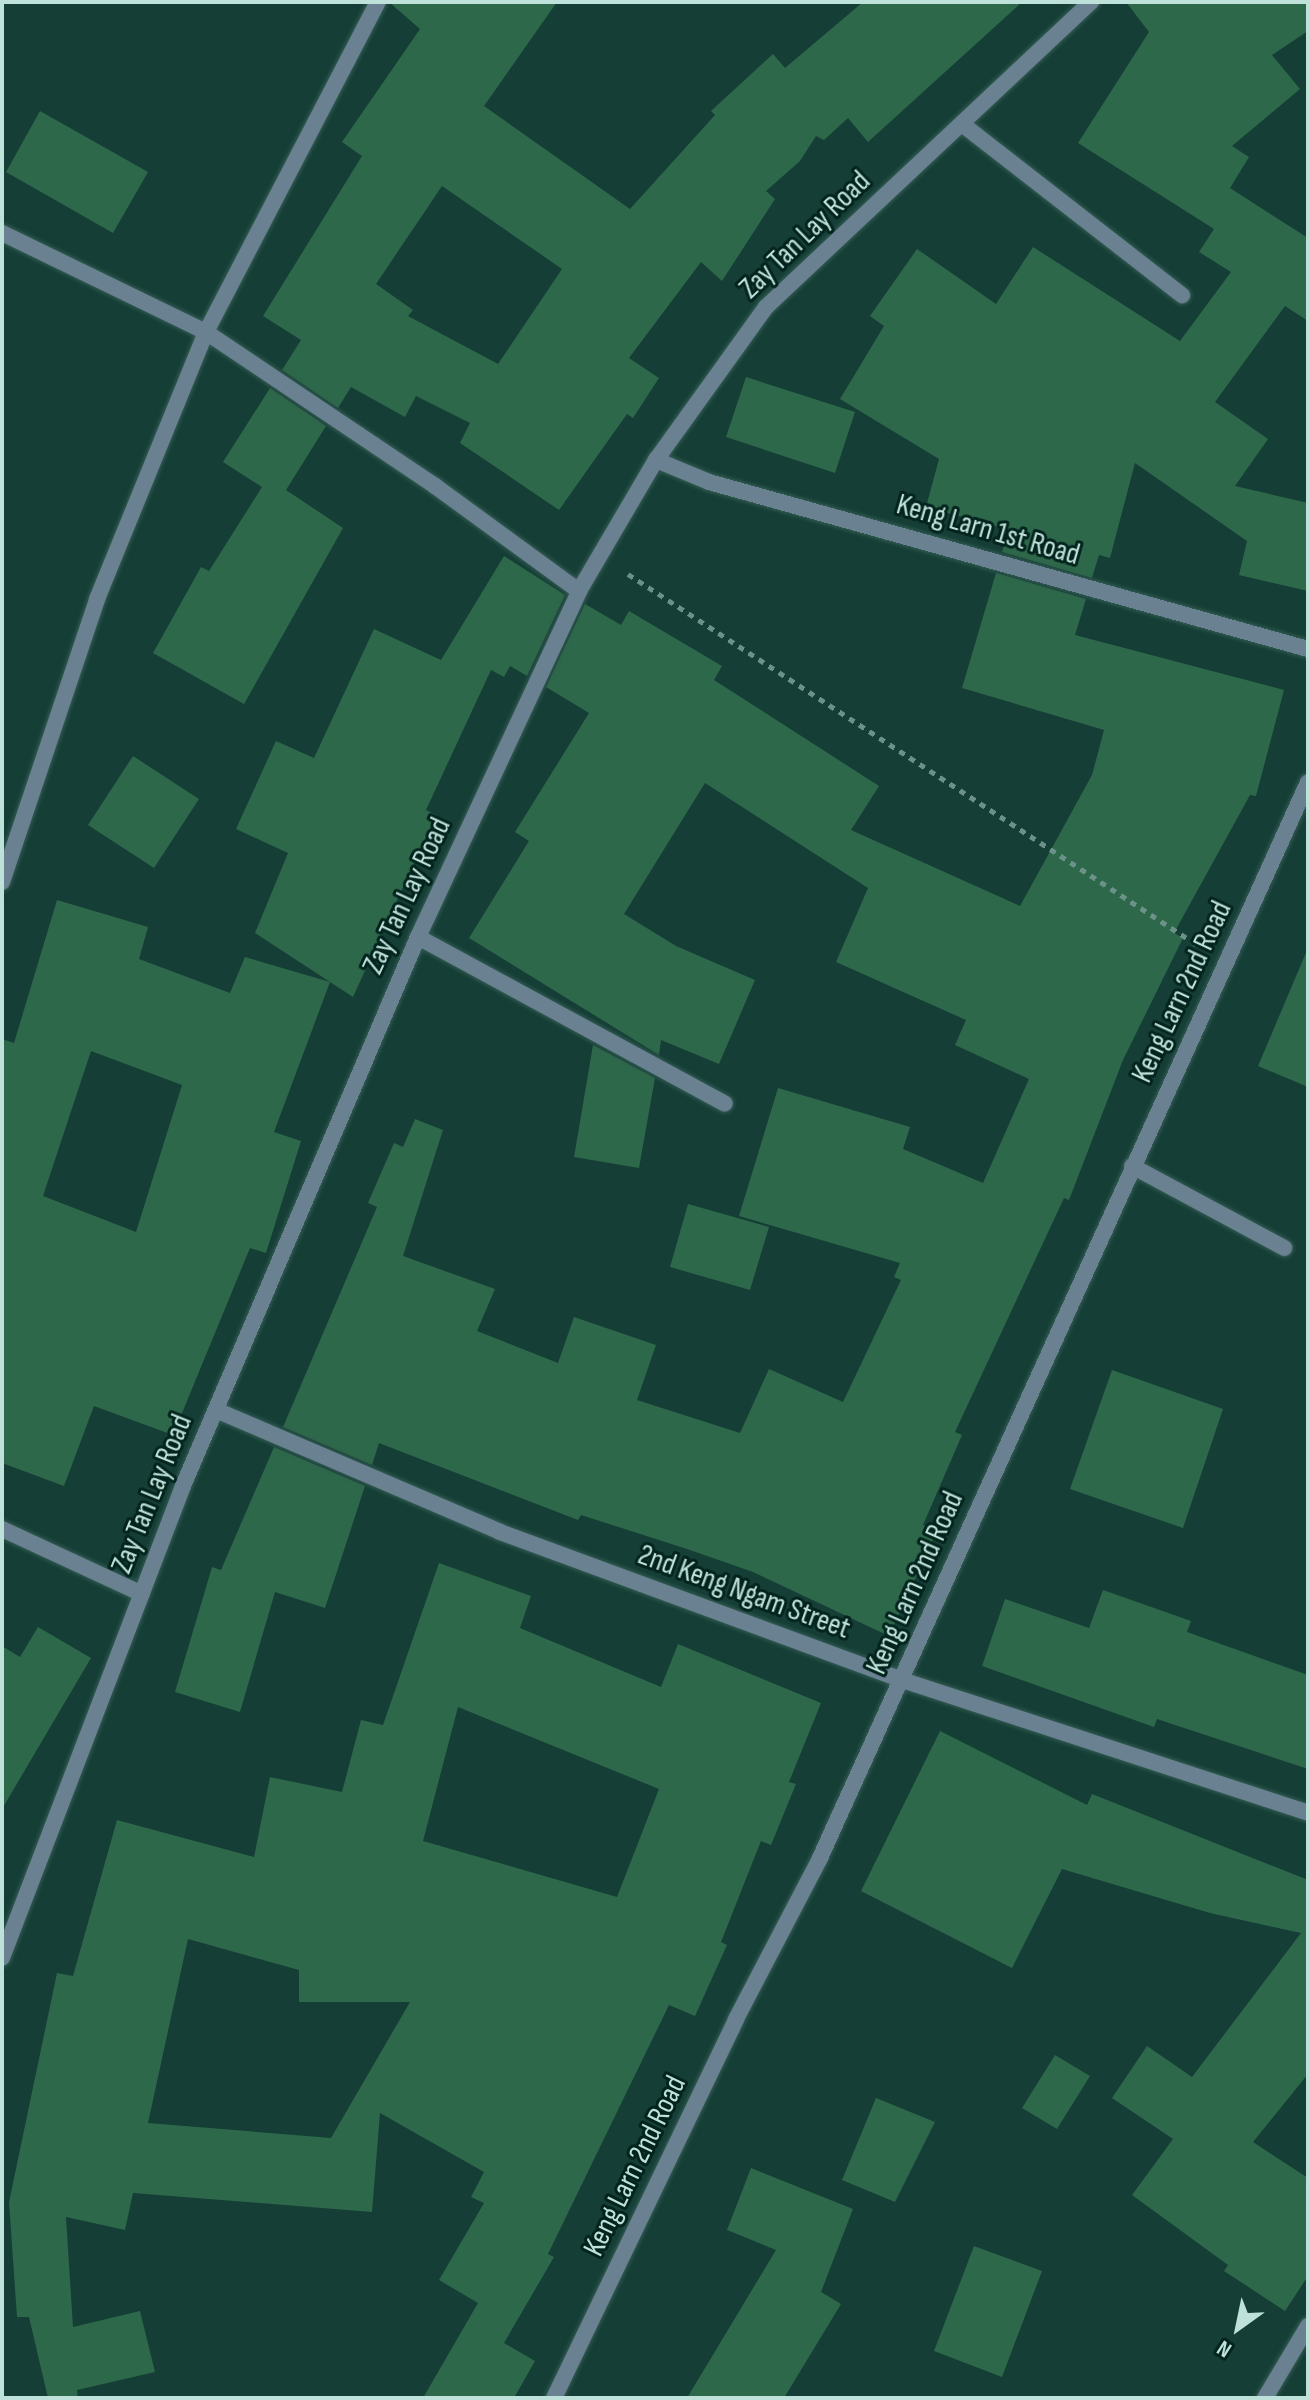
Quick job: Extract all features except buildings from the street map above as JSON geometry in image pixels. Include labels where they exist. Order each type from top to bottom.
[{"type":"street","points":[[2,882],[97,599],[206,332],[378,2]]},
{"type":"street","name":"Zay Tan Lay Road","points":[[2,1958],[216,1410],[418,937],[579,591],[656,460],[766,307],[1091,2]]},
{"type":"street","points":[[962,124],[1182,295]]},
{"type":"street","points":[[2,233],[206,332],[435,486],[579,591]]},
{"type":"street","name":"Keng Larn 1st Road","points":[[656,460],[709,482],[1308,649]]},
{"type":"street","name":"Keng Larn 2nd Road","points":[[554,2398],[902,1680],[1308,782]]},
{"type":"street","points":[[418,937],[725,1104]]},
{"type":"street","points":[[1132,1166],[1284,1248]]},
{"type":"street","name":"2nd Keng Ngam Street","points":[[216,1410],[500,1532],[902,1680],[1308,1813]]},
{"type":"street","points":[[2,1529],[142,1594]]},
{"type":"street","points":[[1265,2398],[1308,2326]]},
{"type":"path","points":[[600,556],[1227,964]]}]
